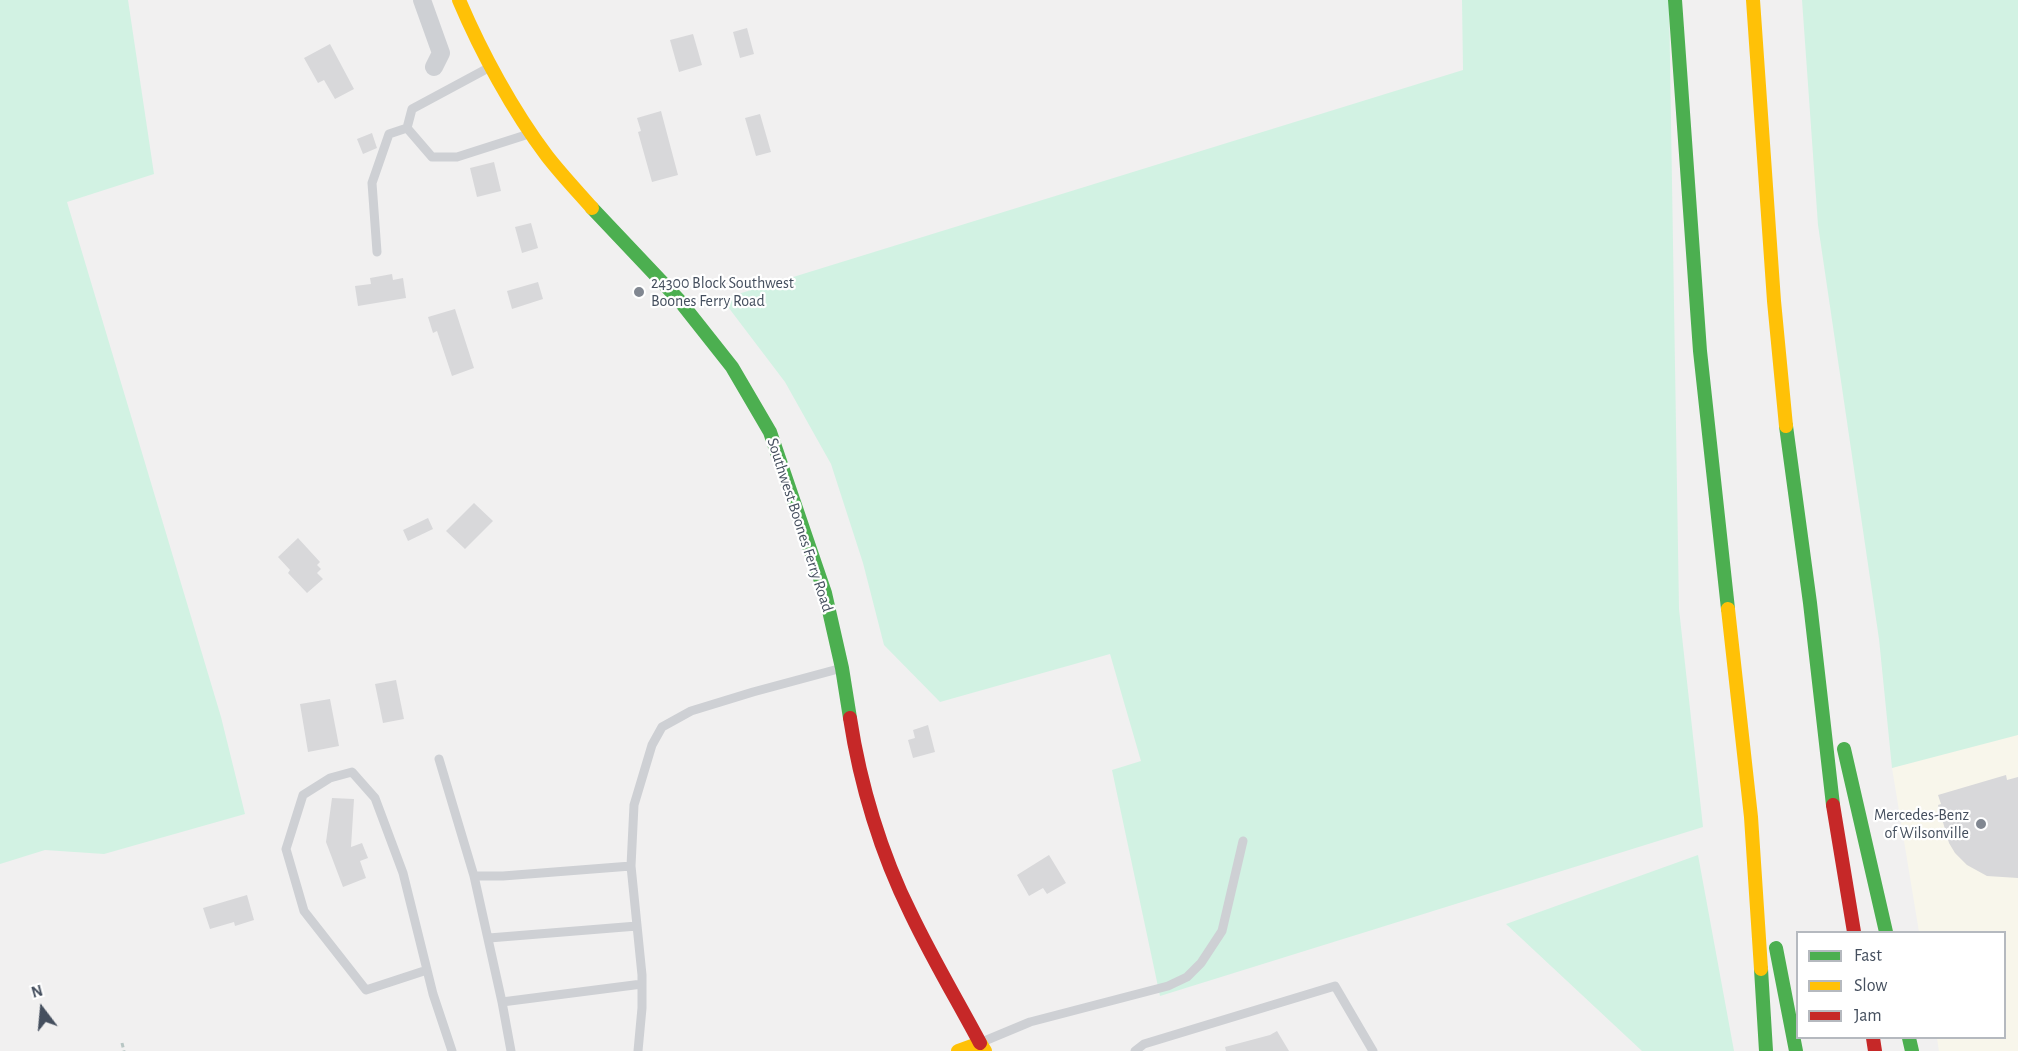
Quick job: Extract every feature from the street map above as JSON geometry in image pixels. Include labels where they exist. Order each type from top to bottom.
[{"type":"main road","name":"Southwest Boones Ferry Road","points":[[459,0],[473,33],[547,156],[602,220],[679,300],[732,367],[770,432],[819,573],[842,668],[858,765],[879,836],[910,913],[982,1047]]},
{"type":"main road","points":[[1675,0],[1700,351],[1751,817],[1766,1051]]},
{"type":"main road","points":[[1753,0],[1777,334],[1788,445],[1810,603],[1829,779],[1854,931]]},
{"type":"main road","points":[[1810,603],[1836,716]]},
{"type":"main road","points":[[1842,739],[1886,931]]},
{"type":"main road","points":[[1751,817],[1796,1051]]},
{"type":"main road","points":[[958,1051],[982,1047]]},
{"type":"street","points":[[422,0],[441,53],[434,67]]},
{"type":"lane","points":[[407,128],[412,109],[492,66]]},
{"type":"lane","points":[[407,128],[432,158],[457,157],[532,133]]},
{"type":"lane","points":[[377,252],[372,183],[389,134],[407,128]]},
{"type":"lane","points":[[638,1051],[642,984],[631,866],[634,805],[652,745],[662,727],[691,711],[842,668]]},
{"type":"lane","points":[[439,759],[474,876],[511,1051]]},
{"type":"lane","points":[[427,970],[366,990],[304,912],[286,849],[303,795],[330,778],[352,772],[375,798],[403,873],[427,970],[452,1051]]},
{"type":"lane","points":[[982,1047],[1030,1022],[1168,986],[1187,977],[1201,963],[1222,931],[1244,842]]},
{"type":"lane","points":[[474,876],[503,876],[631,866]]},
{"type":"lane","points":[[489,939],[637,926]]},
{"type":"lane","points":[[502,1002],[642,984]]},
{"type":"lane","points":[[1135,1051],[1144,1044],[1335,986],[1373,1051]]},
{"type":"path","points":[[122,1042],[124,1051]]},
{"type":"shaded area","points":[[2018,730],[2018,1051],[1939,1051],[1937,1039],[2006,1039],[2006,931],[1919,931],[1892,768]]},
{"type":"green space","points":[[0,0],[128,0],[154,174],[67,202],[221,717],[245,814],[104,854],[45,850],[0,864]]},
{"type":"green space","points":[[1462,0],[1669,0],[1679,609],[1703,827],[1160,996],[1112,770],[1141,761],[1110,654],[940,702],[884,645],[863,563],[831,464],[785,382],[722,299],[1463,70]]},
{"type":"green space","points":[[1802,0],[2018,0],[2018,735],[1892,768],[1879,639],[1818,225]]},
{"type":"green space","points":[[1698,855],[1734,1051],[1642,1051],[1506,924]]},
{"type":"building","points":[[747,28],[754,54],[740,58],[733,32]]},
{"type":"building","points":[[693,34],[702,65],[679,72],[670,40]]},
{"type":"building","points":[[330,44],[354,89],[335,99],[324,80],[318,83],[304,58]]},
{"type":"building","points":[[661,111],[678,175],[652,182],[638,132],[641,131],[637,118]]},
{"type":"building","points":[[760,114],[771,152],[756,156],[745,118]]},
{"type":"building","points":[[372,133],[377,148],[363,154],[357,139]]},
{"type":"building","points":[[494,162],[501,191],[477,197],[470,168]]},
{"type":"building","points":[[531,223],[538,248],[522,253],[515,227]]},
{"type":"building","points":[[392,274],[393,280],[403,278],[406,298],[358,306],[355,286],[371,284],[370,278]]},
{"type":"building","points":[[538,282],[543,299],[512,309],[507,291]]},
{"type":"building","points":[[455,309],[474,368],[452,376],[437,331],[433,333],[428,317]]},
{"type":"building","points":[[474,503],[493,521],[465,549],[446,531]]},
{"type":"building","points":[[428,518],[433,529],[408,541],[403,530]]},
{"type":"building","points":[[298,538],[320,562],[317,565],[321,569],[317,573],[323,579],[307,593],[288,573],[290,570],[278,557]]},
{"type":"building","points":[[396,680],[404,719],[383,723],[375,684]]},
{"type":"building","points":[[330,699],[339,746],[308,752],[300,704]]},
{"type":"building","points":[[928,725],[935,752],[913,758],[908,740],[915,738],[913,730]]},
{"type":"building","name":"Mercedes-Benz of Wilsonville","points":[[2006,775],[2007,780],[2018,777],[2018,878],[1987,876],[1967,865],[1949,843],[1938,805],[1941,804],[1938,795]]},
{"type":"building","points":[[332,798],[354,799],[351,847],[362,843],[368,858],[360,861],[366,878],[343,887],[326,842]]},
{"type":"building","points":[[1049,855],[1066,883],[1047,894],[1043,888],[1029,896],[1017,875]]},
{"type":"building","points":[[247,895],[254,920],[235,926],[234,922],[210,929],[203,908]]},
{"type":"building","points":[[1277,1031],[1289,1051],[1226,1051],[1225,1047]]},
{"type":"traffic: fast","points":[[1675,0],[1700,351],[1728,609]]},
{"type":"traffic: fast","points":[[592,208],[679,300],[732,367],[770,432],[825,593],[842,668],[850,718]]},
{"type":"traffic: fast","points":[[1786,426],[1810,603],[1833,805]]},
{"type":"traffic: fast","points":[[1844,749],[1886,931]]},
{"type":"traffic: fast","points":[[1776,948],[1796,1051]]},
{"type":"traffic: fast","points":[[1761,969],[1766,1051]]},
{"type":"traffic: fast","points":[[1909,1039],[1912,1051]]},
{"type":"traffic: slow","points":[[459,0],[477,40],[522,120],[547,156],[592,208]]},
{"type":"traffic: slow","points":[[1753,0],[1774,301],[1786,426]]},
{"type":"traffic: slow","points":[[1728,609],[1751,817],[1761,969]]},
{"type":"traffic: slow","points":[[958,1051],[980,1043],[985,1051]]},
{"type":"traffic: jam","points":[[850,718],[866,793],[890,867],[919,930],[980,1043]]},
{"type":"traffic: jam","points":[[1833,805],[1854,931]]},
{"type":"traffic: jam","points":[[1873,1039],[1875,1051]]},
{"type":"place","name":"24300 Block Southwest Boones Ferry Road","points":[[639,292]]},
{"type":"place","name":"Mercedes-Benz of Wilsonville","points":[[1981,824]]}]
